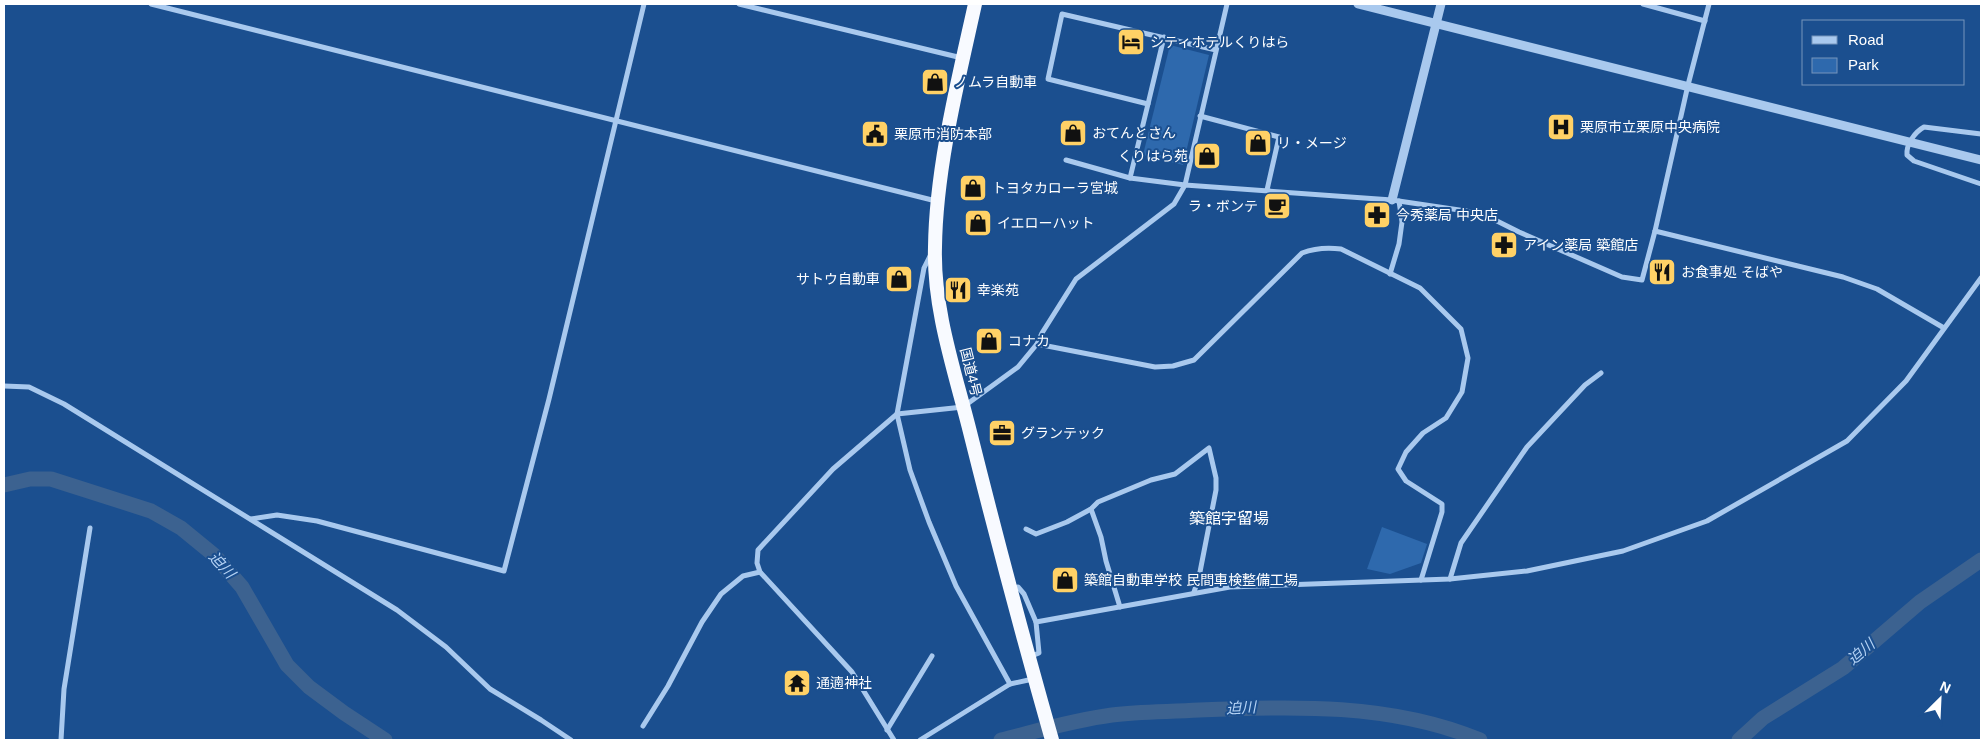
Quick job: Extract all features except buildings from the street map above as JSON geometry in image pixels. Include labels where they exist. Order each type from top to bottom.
[{"type":"highway","name":"国道4号","points":[[974,4],[937,201],[935,248],[938,300],[1010,589],[1052,740]]},
{"type":"street","points":[[151,4],[937,201]]},
{"type":"street","points":[[251,519],[278,515],[317,521],[504,571],[547,408],[644,4]]},
{"type":"street","points":[[739,4],[963,58]]},
{"type":"street","points":[[894,740],[852,672],[760,572],[757,563],[758,550],[833,468],[897,414],[964,407],[1018,367],[1037,344],[1042,332],[1076,278],[1174,204],[1185,185],[1227,4]]},
{"type":"street","points":[[1358,4],[1688,85],[1981,160]]},
{"type":"street","points":[[1390,274],[1399,244],[1402,222],[1395,200],[1441,4]]},
{"type":"street","points":[[1643,4],[1705,21]]},
{"type":"street","points":[[1066,160],[1130,178],[1185,185],[1395,200],[1466,211],[1489,217],[1622,278],[1642,280],[1709,4]]},
{"type":"street","points":[[1148,104],[1048,79],[1062,14],[1216,50]]},
{"type":"street","points":[[1130,178],[1164,38]]},
{"type":"street","points":[[1200,116],[1279,137],[1267,190]]},
{"type":"street","points":[[1981,134],[1924,127],[1910,141],[1906,151],[1909,158],[1981,184]]},
{"type":"street","points":[[1655,231],[1843,277],[1877,290],[1944,328]]},
{"type":"street","points":[[1037,344],[1155,366],[1173,366],[1194,360],[1302,253],[1326,247],[1340,249],[1420,288],[1461,329],[1468,358],[1462,392],[1446,418],[1423,433],[1406,452],[1398,470],[1406,481],[1442,504],[1442,512],[1421,580]]},
{"type":"street","points":[[935,248],[924,268],[897,414],[910,470],[929,522],[956,586],[1010,684]]},
{"type":"street","points":[[1036,622],[1230,587],[1450,579],[1528,571],[1623,551],[1707,521],[1848,440],[1906,381],[1981,278]]},
{"type":"street","points":[[1450,579],[1461,543],[1527,447],[1579,391],[1601,373]]},
{"type":"street","points":[[4,386],[29,387],[64,404],[397,610],[446,647],[490,689],[571,740]]},
{"type":"street","points":[[1026,529],[1036,534],[1091,509],[1098,502],[1151,480],[1174,474],[1209,448],[1216,478],[1216,490],[1200,577],[1194,592]]},
{"type":"street","points":[[1091,509],[1101,537],[1106,562],[1120,607]]},
{"type":"street","points":[[61,740],[64,689],[90,528]]},
{"type":"street","points":[[644,726],[702,622],[721,594],[743,576],[760,572]]},
{"type":"street","points":[[1010,589],[1018,587],[1024,594],[1036,622],[1039,653],[1029,657]]},
{"type":"street","points":[[887,730],[932,656]]},
{"type":"street","points":[[920,740],[1010,684],[1036,682]]},
{"type":"green space","points":[[1170,45],[1209,55],[1183,165],[1143,155]]},
{"type":"green space","points":[[1382,527],[1427,544],[1421,563],[1390,574],[1367,569]]},
{"type":"waterway","name":"迫川","points":[[4,485],[30,479],[51,479],[151,511],[181,528],[214,555],[242,587],[287,665],[309,687],[385,740]]},
{"type":"waterway","name":"迫川","points":[[1739,740],[1763,718],[1843,668],[1920,602],[1981,560]]},
{"type":"waterway","name":"迫川","points":[[1001,740],[1098,717],[1123,714],[1270,708],[1306,708],[1377,713],[1412,719],[1480,740]]},
{"type":"place","name":"シティホテルくりはら","points":[[1131,42]]},
{"type":"place","name":"ノムラ自動車","points":[[935,82]]},
{"type":"place","name":"栗原市立栗原中央病院","points":[[1561,127]]},
{"type":"place","name":"おてんとさん","points":[[1073,133]]},
{"type":"place","name":"栗原市消防本部","points":[[875,134]]},
{"type":"place","name":"リ・メージ","points":[[1258,143]]},
{"type":"place","name":"くりはら苑","points":[[1207,156]]},
{"type":"place","name":"トヨタカローラ宮城","points":[[973,188]]},
{"type":"place","name":"ラ・ボンテ","points":[[1277,206]]},
{"type":"place","name":"今秀薬局 中央店","points":[[1377,215]]},
{"type":"place","name":"イエローハット","points":[[978,223]]},
{"type":"place","name":"アイン薬局 築館店","points":[[1504,245]]},
{"type":"place","name":"お食事処 そばや","points":[[1662,272]]},
{"type":"place","name":"サトウ自動車","points":[[899,279]]},
{"type":"place","name":"幸楽苑","points":[[958,290]]},
{"type":"place","name":"コナカ","points":[[989,341]]},
{"type":"place","name":"グランテック","points":[[1002,433]]},
{"type":"place","name":"築館自動車学校 民間車検整備工場","points":[[1065,580]]},
{"type":"place","name":"通遖神社","points":[[797,683]]},
{"type":"district","name":"築館字留場","points":[[1229,518]]}]
